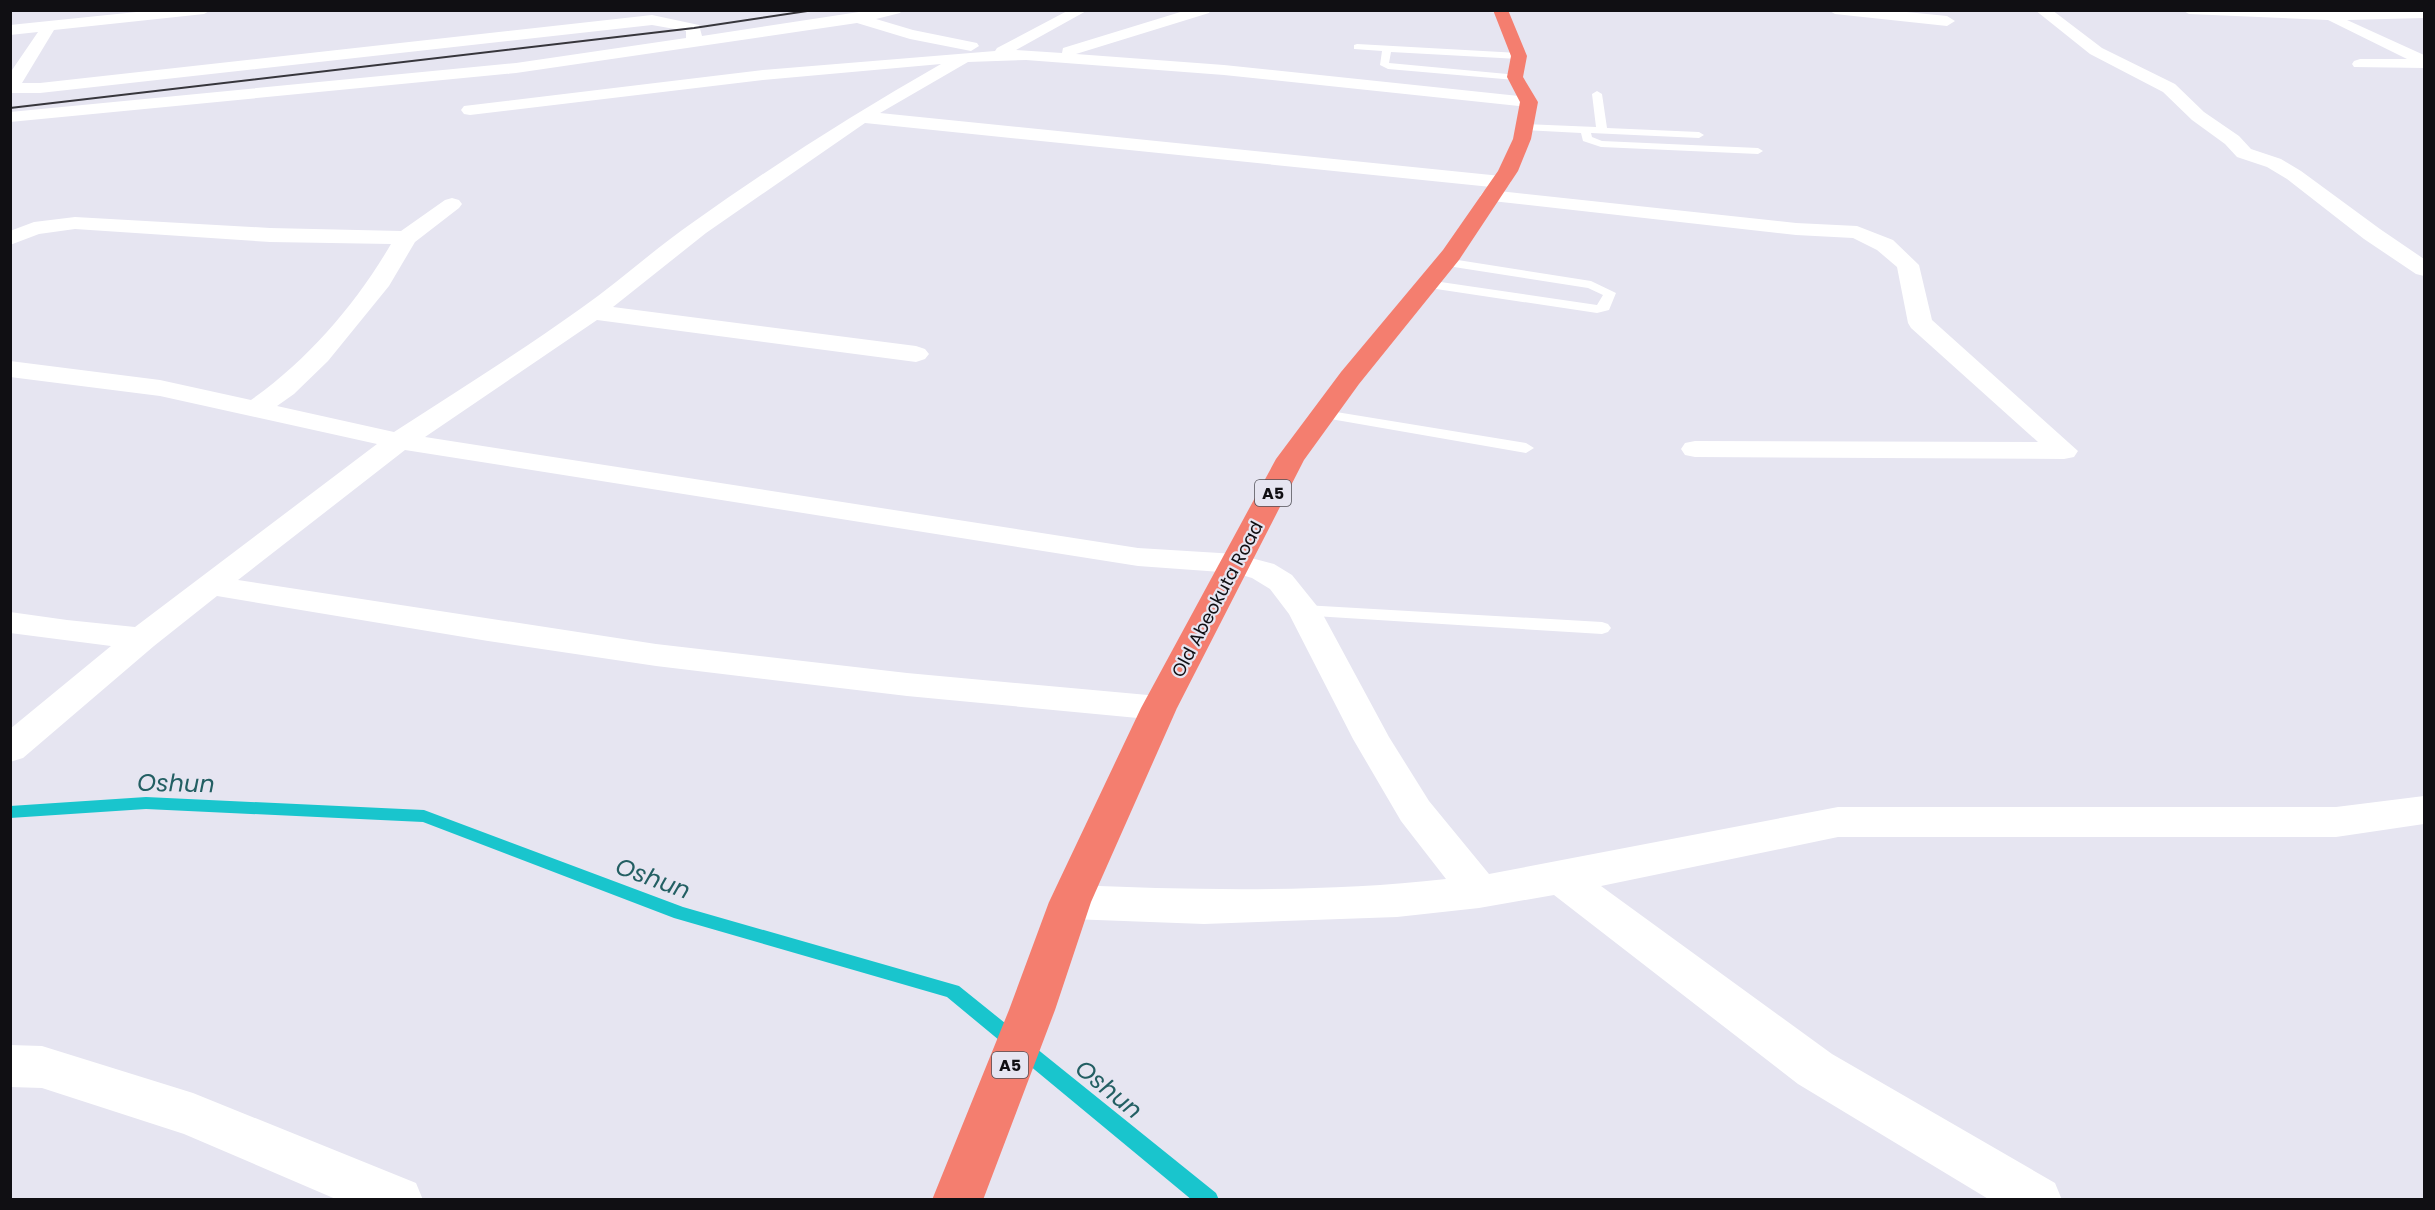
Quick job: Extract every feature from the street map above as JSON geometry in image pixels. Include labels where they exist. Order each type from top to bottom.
[{"type":"highway","points":[[1500,11],[1511,82]]},
{"type":"highway","name":"Old Abeokuta Road","points":[[957,1200],[1032,1010],[1070,902],[1159,708],[1290,459],[1436,273],[1495,189],[1522,139],[1511,82]]},
{"type":"street","points":[[10,30],[204,10]]},
{"type":"street","points":[[10,117],[516,68],[858,18],[895,10]]},
{"type":"street","points":[[470,110],[763,75],[1001,53],[1081,10]]},
{"type":"street","points":[[1057,57],[1074,48],[1204,10]]},
{"type":"street","points":[[1835,10],[1947,21]]},
{"type":"street","points":[[2042,10],[2096,51],[2169,88],[2198,116],[2232,140],[2244,153],[2274,163],[2294,175],[2372,234],[2424,269]]},
{"type":"street","points":[[2188,10],[2325,16],[2424,15]]},
{"type":"street","points":[[2325,16],[2424,62]]},
{"type":"street","points":[[858,18],[910,34],[1001,53],[1224,70],[1511,82]]},
{"type":"street","points":[[48,26],[13,82],[13,88],[40,88],[258,62],[492,28],[652,20],[694,28],[694,41]]},
{"type":"street","points":[[10,749],[142,638],[399,441],[543,347],[592,312],[698,228],[861,117],[965,57]]},
{"type":"street","points":[[258,62],[290,67],[303,73],[278,90]]},
{"type":"street","points":[[2360,64],[2424,62]]},
{"type":"street","points":[[861,117],[1495,189],[1796,229],[1857,232],[1885,245],[1908,265],[1920,323],[2064,451],[1695,449]]},
{"type":"street","points":[[257,408],[285,388],[319,356],[381,281],[406,238],[452,204]]},
{"type":"street","points":[[10,239],[34,228],[75,223],[270,235],[406,238]]},
{"type":"street","points":[[592,312],[916,354]]},
{"type":"street","points":[[10,369],[160,388],[399,441],[1138,557],[1236,564],[1263,571],[1281,582],[1304,611],[1372,740],[1415,811],[1479,892]]},
{"type":"street","points":[[209,585],[476,629],[657,655],[953,690],[1159,708]]},
{"type":"street","points":[[10,622],[67,631],[142,638]]},
{"type":"street","points":[[1070,902],[1204,907],[1397,901],[1479,892],[1561,878],[1838,822],[2336,822],[2424,810]]},
{"type":"street","points":[[1561,878],[1815,1069],[2037,1200]]},
{"type":"street","points":[[10,1066],[42,1067],[193,1115],[398,1200]]},
{"type":"lane","points":[[1467,10],[1500,11]]},
{"type":"lane","points":[[1357,47],[1387,50],[1511,82],[1584,130],[1699,135]]},
{"type":"lane","points":[[1387,50],[1383,61],[1388,66],[1511,82]]},
{"type":"lane","points":[[1597,94],[1602,131]]},
{"type":"lane","points":[[1584,130],[1587,139],[1601,144],[1758,151]]},
{"type":"lane","points":[[1675,134],[1680,147]]},
{"type":"lane","points":[[1436,273],[1506,273],[1599,287],[1610,293],[1604,307],[1597,309],[1497,293],[1436,273]]},
{"type":"lane","points":[[1497,293],[1506,273]]},
{"type":"lane","points":[[1324,414],[1526,447]]},
{"type":"lane","points":[[1304,611],[1602,628]]},
{"type":"waterway","name":"Oshun","points":[[10,812],[146,803],[424,816],[680,913],[953,991],[1209,1200]]},
{"type":"railway","points":[[10,108],[694,28],[814,10]]}]
